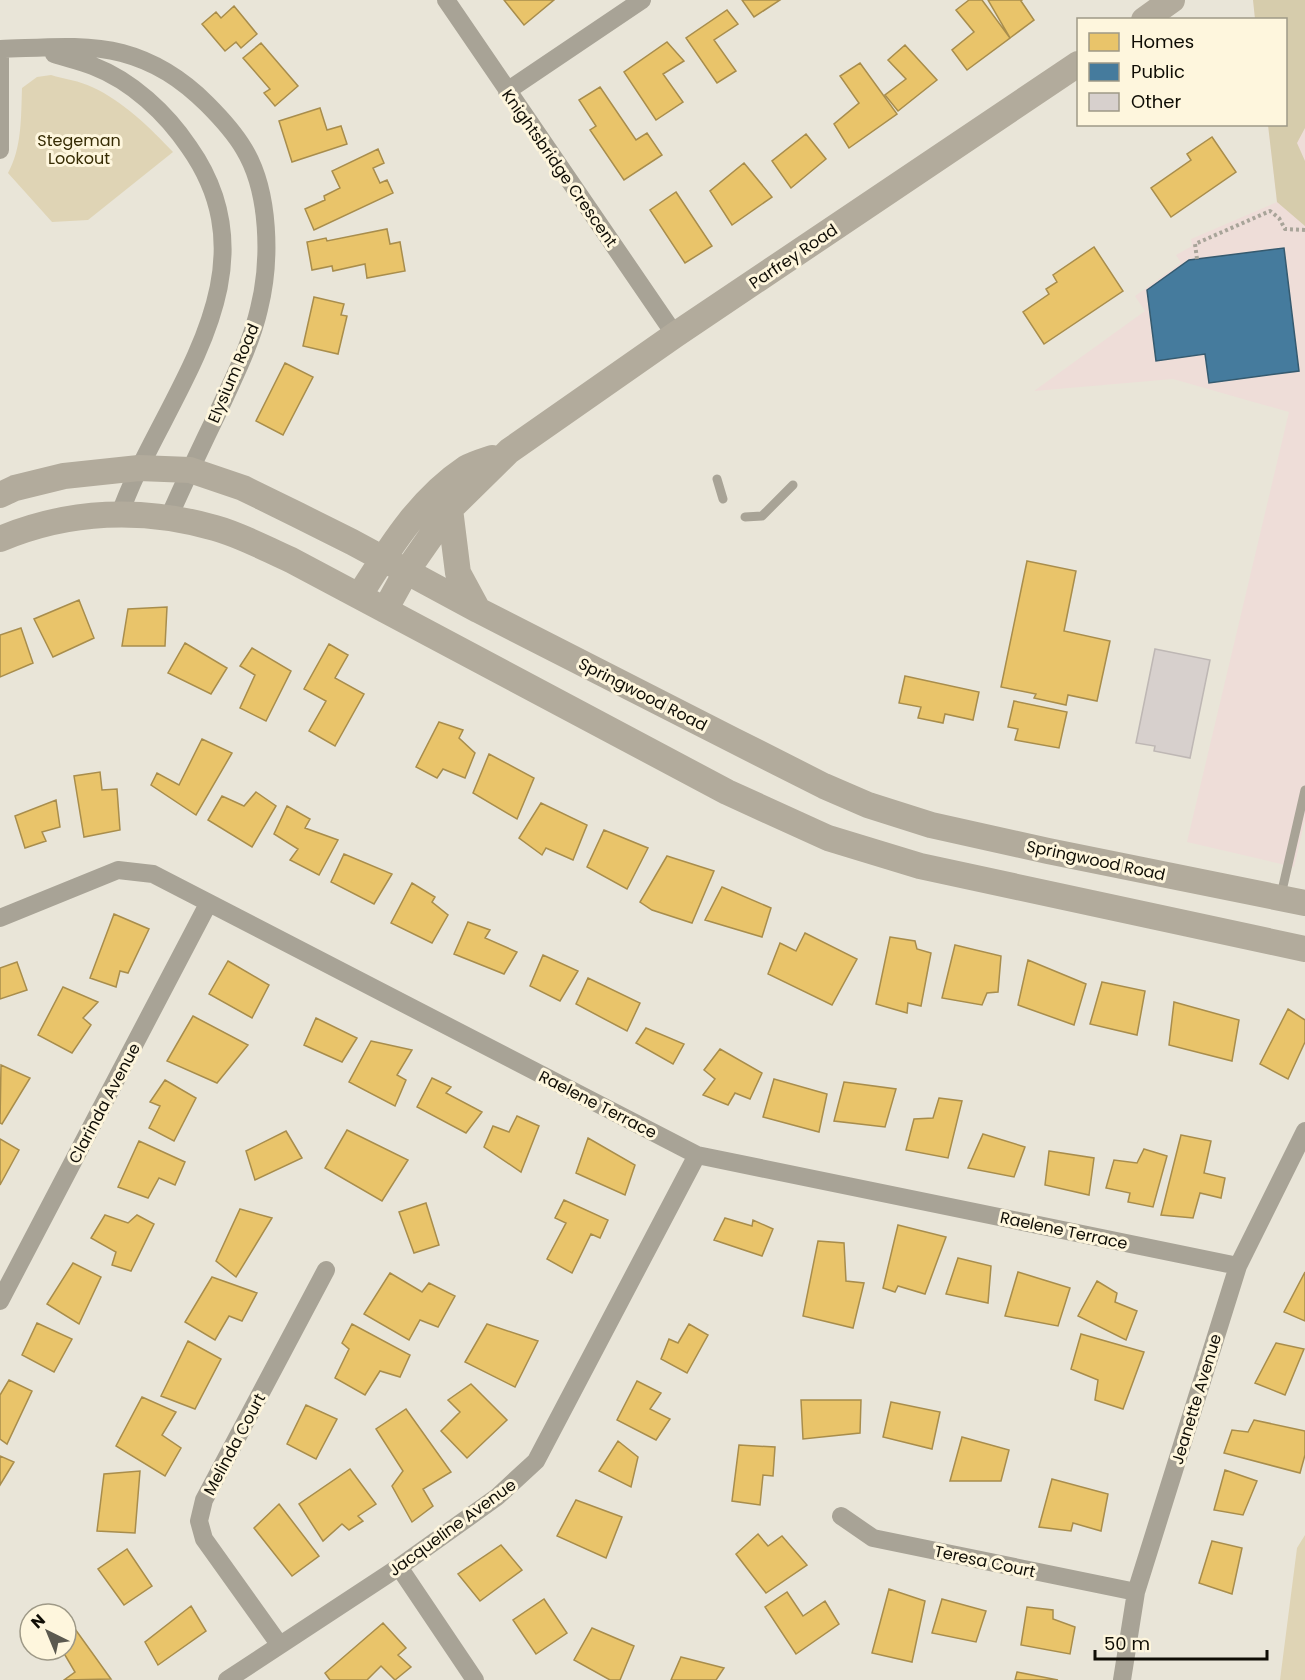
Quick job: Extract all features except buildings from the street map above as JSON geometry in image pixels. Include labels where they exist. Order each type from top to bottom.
[{"type":"main road","points":[[1147,18],[1172,0]]},
{"type":"main road","name":"Parfrey Road","points":[[385,610],[406,572],[450,509],[509,451],[675,335],[1077,65]]},
{"type":"main road","name":"Parfrey Road","points":[[359,596],[397,538],[437,490],[468,467],[509,451]]},
{"type":"main road","name":"Springwood Road","points":[[0,495],[15,488],[64,476],[139,468],[190,470],[243,488],[824,786],[868,805],[931,825],[1036,849],[1293,900]]},
{"type":"main road","points":[[450,509],[458,573],[478,610]]},
{"type":"main road","points":[[0,539],[27,527],[82,516],[120,513],[169,517],[217,528],[291,560],[727,792],[828,838],[920,866],[1305,949]]},
{"type":"street","name":"Knightsbridge Crescent","points":[[446,0],[675,335]]},
{"type":"street","points":[[507,91],[642,0]]},
{"type":"street","name":"Elysium Road","points":[[34,48],[94,66],[125,83],[156,107],[180,133],[201,163],[215,193],[221,224],[222,269],[216,306],[197,355],[139,468],[120,513]]},
{"type":"street","name":"Elysium Road","points":[[0,49],[85,48],[120,52],[154,63],[189,86],[222,119],[245,150],[259,185],[266,225],[266,268],[259,309],[240,365],[169,517]]},
{"type":"street","points":[[0,49],[0,150]]},
{"type":"street","name":"Raelene Terrace","points":[[0,918],[118,870],[153,874],[697,1155],[1238,1266]]},
{"type":"street","name":"Clarinda Avenue","points":[[0,1301],[208,904]]},
{"type":"street","name":"Jeanette Avenue","points":[[1122,1680],[1136,1592],[1238,1266],[1305,1131]]},
{"type":"street","name":"Jacqueline Avenue","points":[[227,1680],[399,1567],[497,1497],[536,1461],[697,1155]]},
{"type":"street","name":"Melinda Court","points":[[279,1644],[204,1539],[199,1521],[204,1500],[326,1270]]},
{"type":"street","name":"Teresa Court","points":[[841,1516],[873,1538],[1136,1592]]},
{"type":"street","points":[[399,1567],[475,1680]]},
{"type":"lane","points":[[717,479],[723,499]]},
{"type":"lane","points":[[745,517],[762,516],[793,485]]},
{"type":"lane","points":[[1293,900],[1305,790]]},
{"type":"path","points":[[1197,259],[1196,244],[1270,211],[1279,218],[1285,229],[1305,230]]},
{"type":"shaded area","points":[[1253,0],[1305,0],[1305,820],[1294,867],[1187,842],[1289,412],[1173,379],[1034,391],[1145,311],[1135,296],[1181,263],[1176,255],[1192,246],[1191,239],[1277,202],[1268,126],[1287,126],[1287,18],[1255,18]]},
{"type":"shaded area","points":[[1253,0],[1305,0],[1305,128],[1297,143],[1305,161],[1305,226],[1277,202],[1268,126],[1287,126],[1287,18],[1255,18]]},
{"type":"green space","name":"Stegeman Lookout","points":[[51,75],[87,85],[103,93],[125,107],[173,152],[88,220],[52,222],[8,173],[18,143],[22,88],[37,77]]},
{"type":"green space","points":[[1305,1535],[1305,1680],[1280,1680],[1297,1548]]}]
